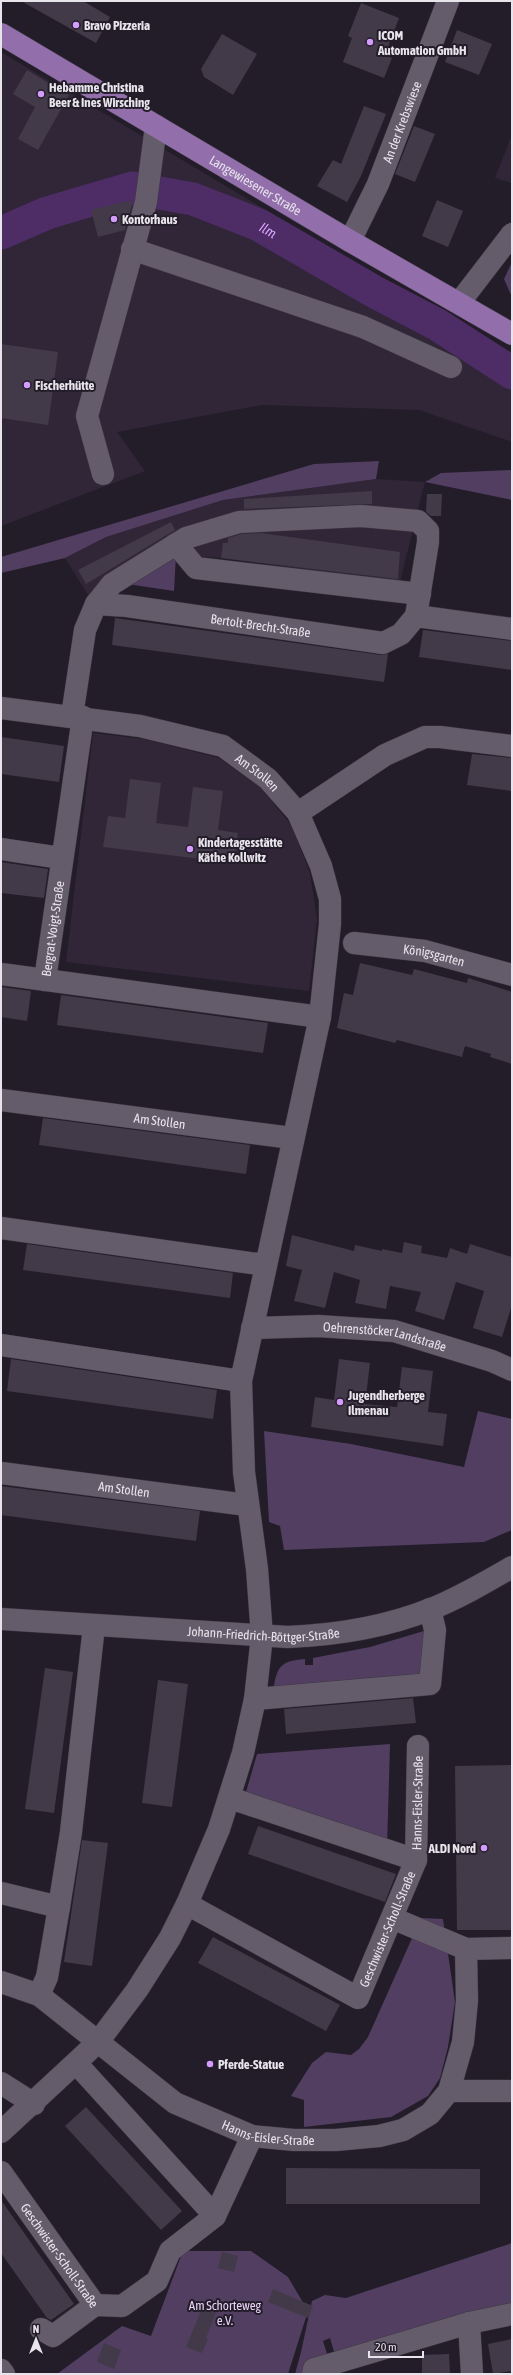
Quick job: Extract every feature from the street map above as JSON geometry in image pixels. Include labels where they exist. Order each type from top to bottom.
[{"type":"main road","name":"Langewiesener Straße","points":[[2,36],[350,241],[512,334]]},
{"type":"street","name":"An der Krebswiese","points":[[350,241],[378,184],[448,1]]},
{"type":"street","points":[[103,474],[87,416],[146,202],[149,169],[156,126]]},
{"type":"street","points":[[459,303],[512,234]]},
{"type":"street","points":[[132,249],[363,327],[451,367]]},
{"type":"street","name":"Bertolt-Brecht-Straße","points":[[96,604],[126,606],[383,642],[401,634],[416,616],[428,531],[418,521],[361,516],[239,522],[181,541]]},
{"type":"street","points":[[77,717],[85,630],[96,604],[112,584],[181,541],[196,568],[420,594]]},
{"type":"street","points":[[416,616],[512,629]]},
{"type":"street","name":"Am Stollen","points":[[1,708],[140,726],[223,746],[268,779],[298,813],[321,866],[330,899],[329,942],[320,1017],[292,1138],[241,1382],[248,1505],[257,1569],[262,1636]]},
{"type":"street","name":"Bergrat-Voigt-Straße","points":[[1,974],[45,980],[77,717]]},
{"type":"street","points":[[298,813],[385,755],[425,737],[440,736],[512,746]]},
{"type":"street","points":[[1,849],[61,858]]},
{"type":"street","name":"Königsgarten","points":[[354,943],[425,951],[512,975]]},
{"type":"street","points":[[45,980],[320,1017]]},
{"type":"street","name":"Am Stollen","points":[[1,1100],[292,1138]]},
{"type":"street","points":[[6,1228],[265,1264]]},
{"type":"street","name":"Oehrenstöcker Landstraße","points":[[252,1328],[318,1326],[394,1331],[492,1361],[512,1370]]},
{"type":"street","points":[[1,1345],[241,1382]]},
{"type":"street","name":"Am Stollen","points":[[1,1474],[248,1505]]},
{"type":"street","name":"Johann-Friedrich-Böttger-Straße","points":[[1,1619],[288,1638],[324,1635],[369,1627],[430,1609],[470,1580],[512,1567]]},
{"type":"street","points":[[255,1699],[430,1684],[435,1630],[430,1609]]},
{"type":"street","points":[[39,1995],[47,1977],[60,1907],[71,1832],[94,1626]]},
{"type":"street","points":[[1,2132],[34,2104],[98,2042],[137,1990],[170,1938],[187,1904],[230,1798],[255,1699],[262,1636]]},
{"type":"street","name":"Hanns-Eisler-Straße","points":[[416,1860],[418,1746]]},
{"type":"street","name":"Geschwister-Scholl-Straße","points":[[187,1904],[358,1998],[416,1860],[230,1798]]},
{"type":"street","points":[[1,1893],[60,1907]]},
{"type":"street","points":[[392,1918],[466,1949],[512,1948]]},
{"type":"street","name":"Hanns-Eisler-Straße","points":[[1,1982],[39,1995],[175,2103],[252,2136],[294,2140],[336,2140],[379,2136],[403,2130],[430,2114],[449,2090],[463,2042],[467,2001],[466,1949]]},
{"type":"street","points":[[76,2063],[215,2216]]},
{"type":"street","points":[[1,2083],[34,2104]]},
{"type":"street","points":[[449,2090],[512,2091]]},
{"type":"street","name":"Geschwister-Scholl-Straße","points":[[1,2172],[95,2305],[122,2306],[157,2281],[170,2251],[215,2216],[252,2136]]},
{"type":"street","points":[[41,2329],[53,2336],[95,2305]]},
{"type":"street","points":[[313,2374],[314,2369],[470,2323],[512,2314]]},
{"type":"street","points":[[470,2323],[472,2374]]},
{"type":"street","points":[[1,2370],[4,2374]]},
{"type":"shaded area","points":[[1,52],[432,309],[512,352],[512,442],[419,410],[262,405],[117,432],[145,471],[1,526]]},
{"type":"shaded area","points":[[512,134],[512,183],[495,178]]},
{"type":"shaded area","points":[[376,479],[425,482],[400,582],[221,558],[176,555],[127,584],[88,595],[65,558],[106,537],[223,500]]},
{"type":"shaded area","name":"Kindertagesstätte Käthe Kollwitz","points":[[93,733],[144,739],[219,758],[261,788],[291,825],[310,873],[317,919],[309,991],[66,962]]},
{"type":"green space","points":[[512,262],[512,297],[504,279]]},
{"type":"green space","points":[[379,461],[376,479],[223,500],[106,537],[65,558],[1,573],[1,557],[314,464]]},
{"type":"green space","points":[[512,470],[512,500],[425,482],[441,473]]},
{"type":"green space","points":[[176,555],[174,591],[127,584]]},
{"type":"green space","points":[[478,1411],[512,1419],[512,1530],[484,1542],[284,1550],[280,1526],[269,1522],[264,1431],[351,1444],[464,1467]]},
{"type":"green space","points":[[424,1631],[422,1677],[273,1692],[278,1671],[290,1661],[305,1659],[305,1665],[313,1665],[313,1658],[370,1647]]},
{"type":"green space","points":[[390,1744],[387,1849],[244,1799],[257,1754]]},
{"type":"green space","points":[[421,1918],[443,1919],[455,2002],[448,2047],[440,2078],[428,2096],[391,2117],[304,2127],[304,2100],[291,2096],[312,2063],[326,2052],[351,2055],[359,2049],[368,2037]]},
{"type":"green space","points":[[512,2243],[512,2308],[335,2355],[330,2338],[323,2341],[328,2357],[304,2374],[295,2374],[312,2301],[325,2295],[346,2298]]},
{"type":"green space","name":"Am Schorteweg e.V.","points":[[183,2251],[251,2251],[288,2277],[308,2311],[288,2374],[57,2374],[122,2326],[151,2336]]},
{"type":"building","points":[[21,1],[83,1],[110,17],[96,43]]},
{"type":"building","name":"ICOM Automation GmbH","points":[[361,3],[399,18],[385,55],[392,58],[384,78],[343,62],[352,38],[348,36]]},
{"type":"building","points":[[457,30],[492,44],[479,75],[445,62]]},
{"type":"building","points":[[222,34],[257,54],[233,95],[204,77],[201,69]]},
{"type":"building","name":"Hebamme Christina Beer & Ines Wirsching","points":[[27,70],[69,95],[38,150],[18,139],[35,107],[13,94]]},
{"type":"building","points":[[364,106],[386,114],[361,176],[347,202],[317,186],[333,160],[341,164]]},
{"type":"building","points":[[414,126],[435,134],[415,182],[395,174]]},
{"type":"building","name":"Kontorhaus","points":[[131,200],[132,205],[125,230],[98,237],[91,210]]},
{"type":"building","points":[[437,200],[463,211],[448,247],[422,236]]},
{"type":"building","name":"Fischerhütte","points":[[1,344],[58,352],[48,425],[1,418]]},
{"type":"building","points":[[372,491],[372,504],[244,509],[244,499]]},
{"type":"building","points":[[427,494],[442,494],[441,516],[431,516],[426,512]]},
{"type":"building","points":[[171,522],[175,530],[86,584],[78,570]]},
{"type":"building","points":[[261,533],[400,552],[398,579],[221,558],[223,543],[228,543],[228,538],[241,534]]},
{"type":"building","points":[[115,618],[381,655],[388,654],[384,682],[112,645]]},
{"type":"building","points":[[423,630],[512,641],[512,670],[419,657]]},
{"type":"building","points":[[1,737],[64,746],[59,782],[1,774]]},
{"type":"building","points":[[472,754],[512,758],[512,791],[467,785]]},
{"type":"building","points":[[130,779],[161,783],[156,823],[188,827],[193,787],[223,791],[218,830],[238,833],[234,863],[103,847],[108,816],[125,818]]},
{"type":"building","points":[[1,862],[48,869],[44,898],[1,893]]},
{"type":"building","points":[[360,963],[412,975],[414,969],[467,983],[468,978],[512,992],[512,1064],[490,1057],[491,1054],[465,1046],[462,1057],[397,1040],[395,1043],[337,1028],[344,993],[353,995]]},
{"type":"building","points":[[1,987],[31,991],[27,1021],[1,1017]]},
{"type":"building","points":[[61,995],[268,1023],[263,1053],[57,1025]]},
{"type":"building","points":[[43,1118],[250,1145],[246,1174],[39,1145]]},
{"type":"building","points":[[292,1235],[354,1251],[355,1245],[382,1251],[382,1249],[402,1253],[404,1242],[422,1246],[421,1253],[447,1258],[450,1248],[467,1254],[470,1244],[512,1257],[512,1305],[502,1337],[473,1328],[484,1291],[456,1282],[444,1320],[415,1311],[421,1292],[390,1286],[386,1309],[355,1303],[360,1280],[334,1272],[325,1308],[294,1301],[302,1270],[286,1266]]},
{"type":"building","points":[[27,1244],[233,1273],[230,1298],[23,1270]]},
{"type":"building","points":[[11,1359],[217,1390],[213,1419],[7,1391]]},
{"type":"building","name":"Jugendherberge Ilmenau","points":[[339,1359],[370,1363],[365,1404],[397,1407],[402,1367],[433,1371],[428,1412],[447,1414],[443,1446],[311,1427],[315,1397],[334,1400]]},
{"type":"building","points":[[1,1486],[200,1511],[196,1541],[1,1515]]},
{"type":"building","points":[[45,1668],[73,1672],[54,1813],[25,1809]]},
{"type":"building","points":[[158,1680],[188,1684],[172,1807],[142,1803]]},
{"type":"building","points":[[413,1698],[416,1723],[286,1734],[284,1709]]},
{"type":"building","name":"ALDI Nord","points":[[512,1765],[512,1930],[457,1930],[455,1766]]},
{"type":"building","points":[[258,1826],[396,1874],[385,1902],[248,1854]]},
{"type":"building","points":[[82,1840],[108,1843],[92,1966],[64,1962]]},
{"type":"building","points":[[213,1937],[340,2005],[326,2031],[198,1963]]},
{"type":"building","points":[[86,2107],[182,2211],[161,2230],[65,2126]]},
{"type":"building","points":[[286,2168],[480,2169],[480,2204],[286,2204]]},
{"type":"building","points":[[1,2200],[74,2304],[51,2320],[47,2318],[1,2253]]},
{"type":"building","points":[[222,2252],[238,2256],[234,2272],[218,2268]]},
{"type":"building","points":[[273,2289],[313,2306],[308,2318],[268,2302]]},
{"type":"building","points":[[206,2299],[219,2305],[206,2338],[208,2340],[202,2353],[186,2347]]},
{"type":"building","points":[[512,2339],[512,2371],[493,2374],[488,2344]]},
{"type":"building","points":[[104,2343],[121,2350],[114,2369],[97,2362]]},
{"type":"building","points":[[449,2354],[450,2374],[422,2374],[422,2355]]},
{"type":"waterway","name":"Ilm","points":[[1,233],[47,213],[132,188],[193,199],[259,225],[373,291],[438,325],[512,373]]},
{"type":"place","name":"Bravo Pizzeria","points":[[76,25]]},
{"type":"place","name":"ICOM Automation GmbH","points":[[370,42]]},
{"type":"place","name":"Hebamme Christina Beer & Ines Wirsching","points":[[41,94]]},
{"type":"place","name":"Kontorhaus","points":[[114,219]]},
{"type":"place","name":"Fischerhütte","points":[[27,385]]},
{"type":"place","name":"Kindertagesstätte Käthe Kollwitz","points":[[190,849]]},
{"type":"place","name":"Jugendherberge Ilmenau","points":[[340,1402]]},
{"type":"place","name":"ALDI Nord","points":[[484,1848]]},
{"type":"place","name":"Pferde-Statue","points":[[210,2064]]}]
